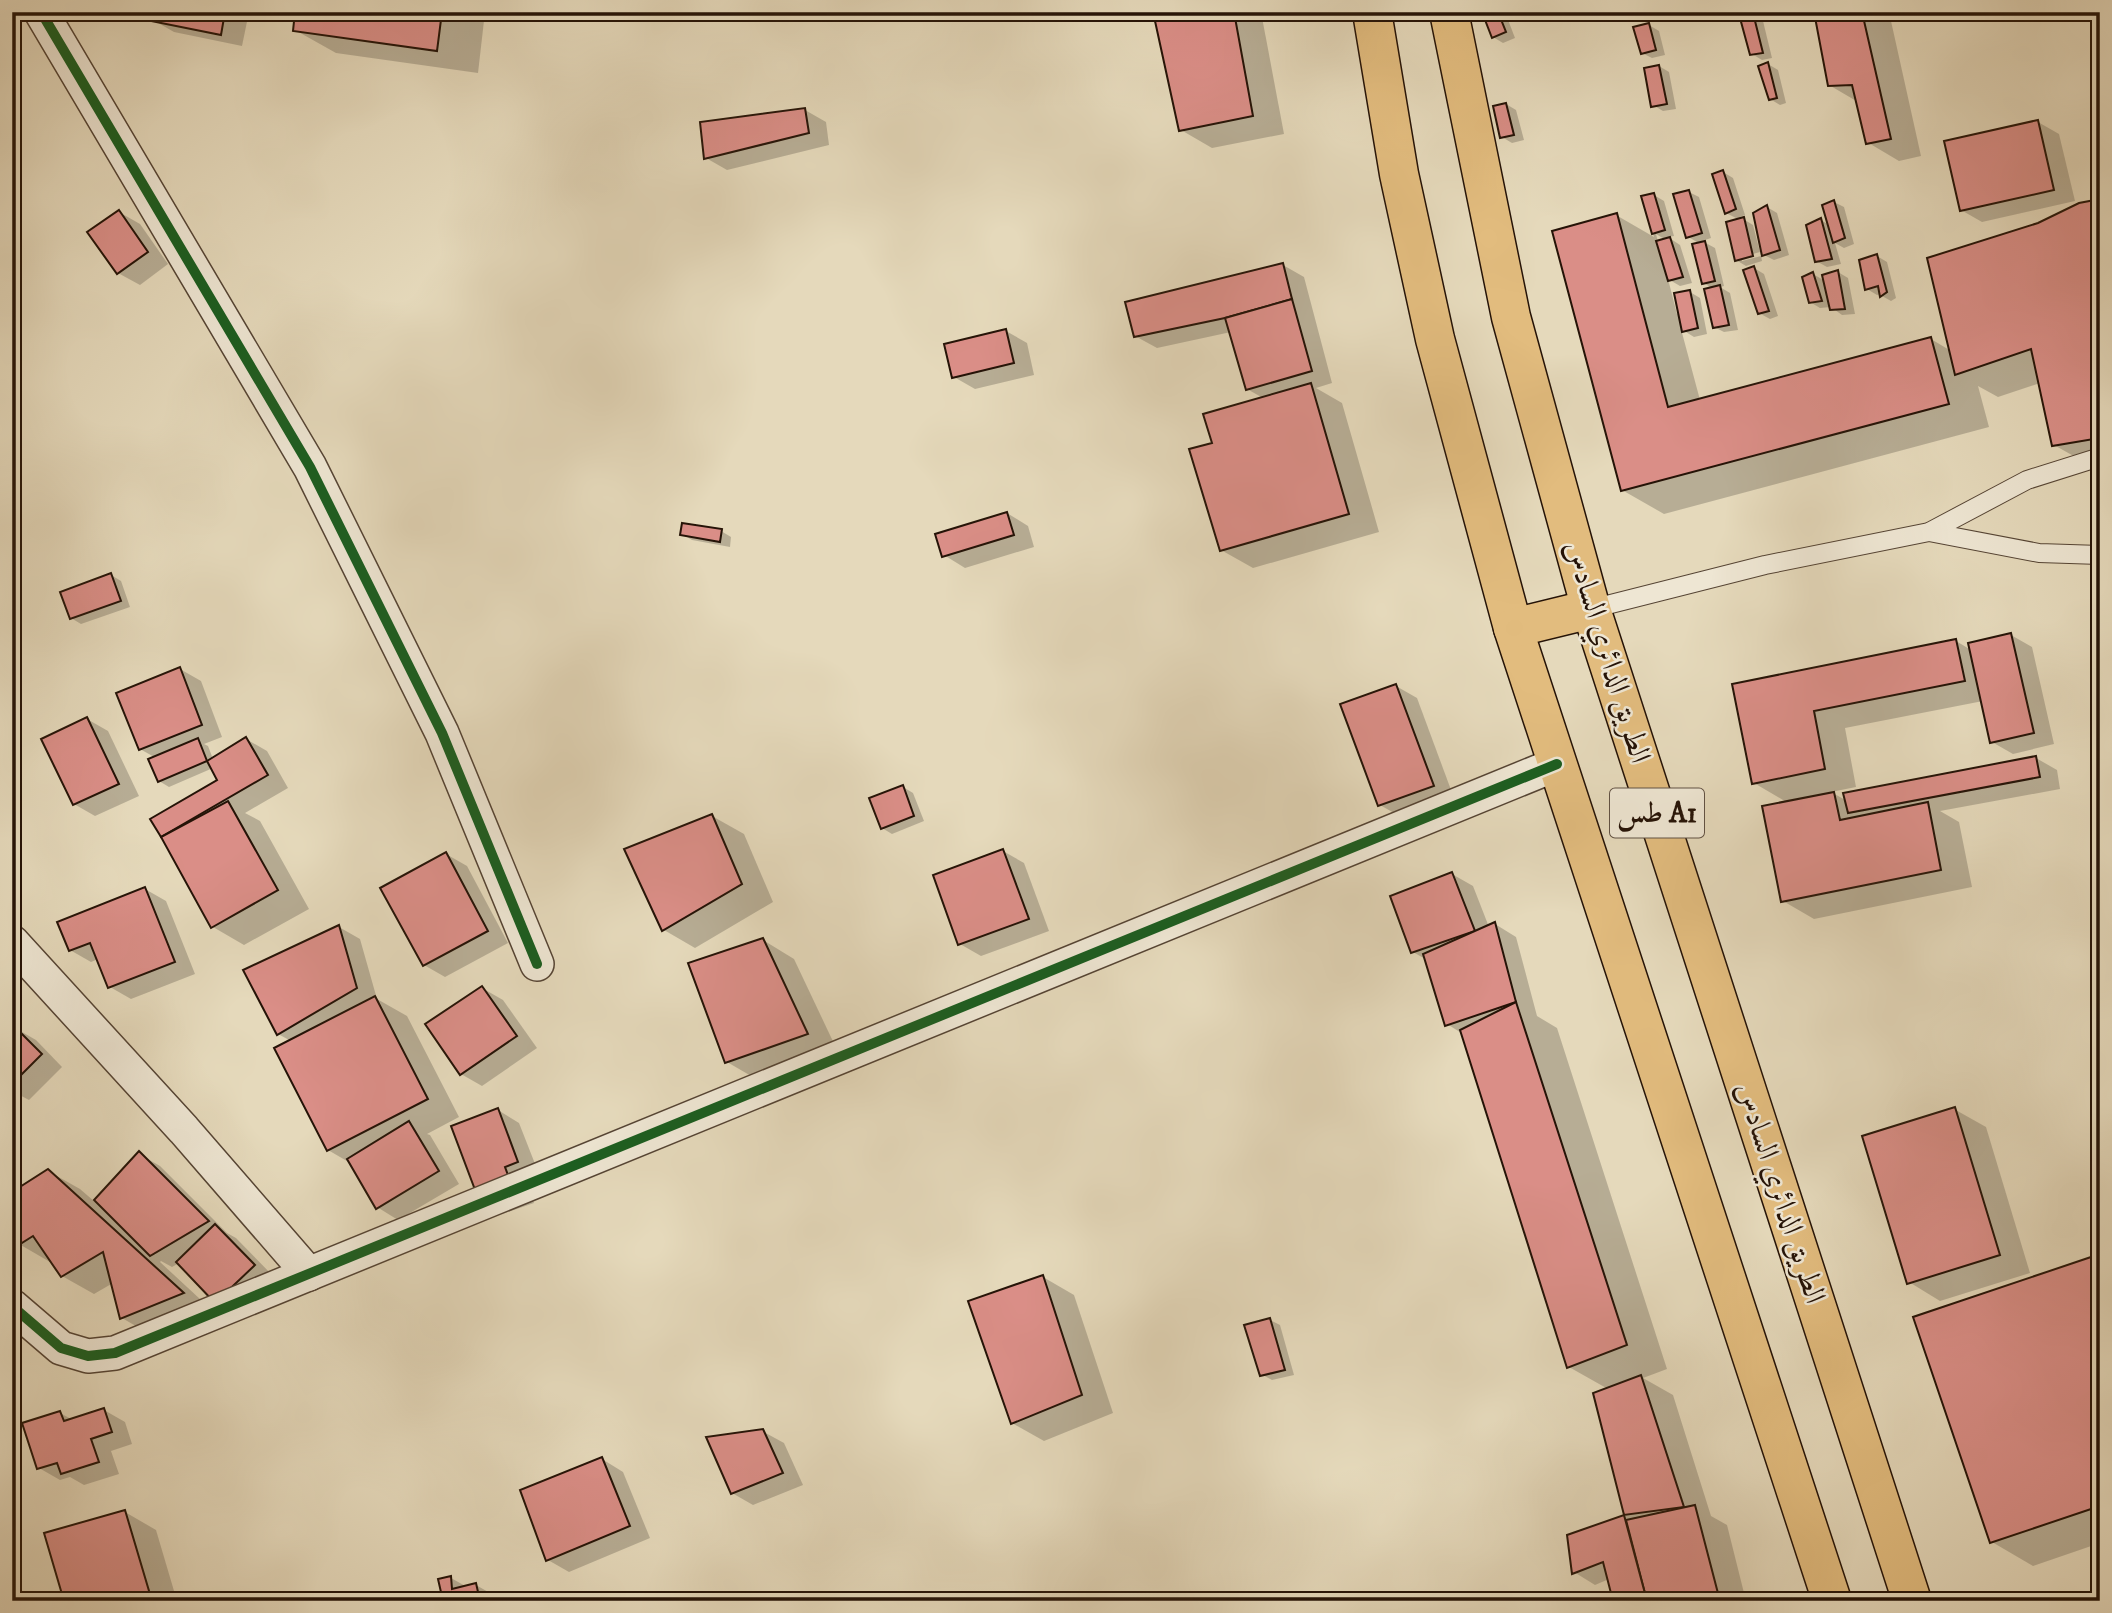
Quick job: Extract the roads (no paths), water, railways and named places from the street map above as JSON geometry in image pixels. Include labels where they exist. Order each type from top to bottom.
[{"type":"highway","name":"طس A1","points":[[1372,12],[1399,174],[1435,339],[1513,628],[1832,1601]]},
{"type":"highway","name":"الطريق الدائري السادس","points":[[1449,12],[1511,317],[1591,609],[1912,1601]]},
{"type":"highway","points":[[1513,628],[1591,609]]},
{"type":"street","points":[[41,12],[310,467],[442,733],[537,964]]},
{"type":"street","points":[[12,1306],[61,1348],[88,1356],[115,1353],[1557,764]]},
{"type":"street","points":[[12,942],[184,1130],[309,1273]]},
{"type":"lane","points":[[1591,609],[1765,565],[1929,532],[2027,480],[2100,457]]},
{"type":"lane","points":[[1929,532],[2039,553],[2100,555]]}]
